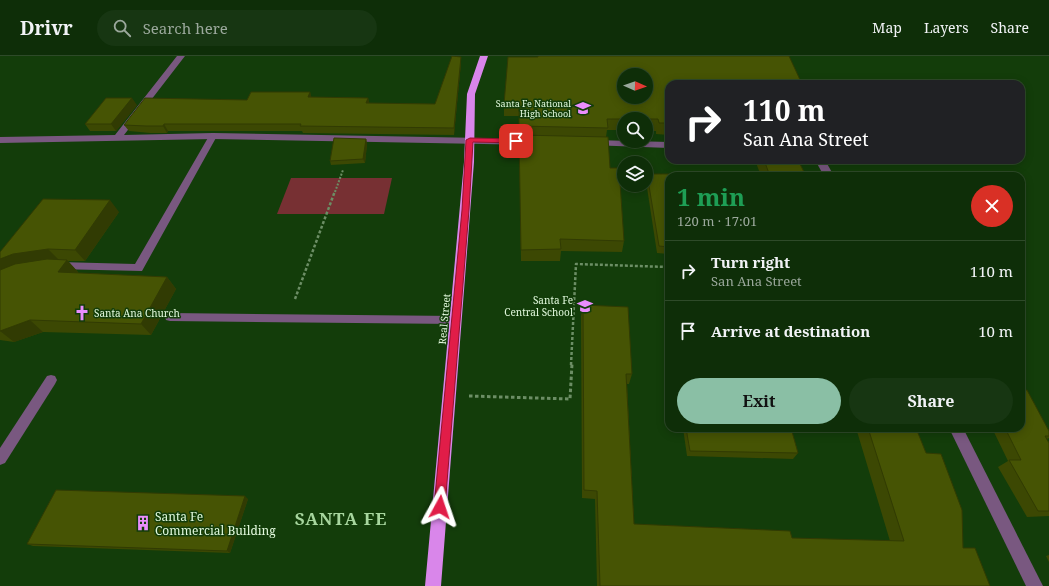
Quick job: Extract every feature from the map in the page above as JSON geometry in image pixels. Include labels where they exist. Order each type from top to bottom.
[{"type":"highway","name":"Real Street","points":[[433,586],[470,140],[471,94],[484,56]]},
{"type":"street","points":[[118,137],[182,56]]},
{"type":"street","points":[[0,140],[213,136],[542,142]]},
{"type":"street","points":[[581,143],[665,145]]},
{"type":"street","points":[[958,432],[1035,586]]},
{"type":"lane","points":[[52,267],[138,268],[213,136]]},
{"type":"lane","points":[[170,318],[456,320]]},
{"type":"lane","points":[[0,459],[51,380]]},
{"type":"path","points":[[288,318],[343,170]]},
{"type":"path","points":[[449,396],[570,399],[576,264],[665,267]]},
{"type":"shaded area","points":[[291,178],[392,178],[384,214],[277,214]]},
{"type":"building","points":[[452,56],[461,57],[454,128],[300,126],[301,124],[164,124],[163,126],[124,125],[145,98],[247,100],[251,92],[310,92],[308,97],[368,98],[366,103],[435,104]]},
{"type":"building","name":"Santa Fe National High School","points":[[789,56],[800,80],[665,80],[665,123],[659,123],[658,119],[653,119],[653,112],[617,112],[617,119],[607,119],[608,128],[519,126],[519,104],[504,104],[508,57]]},
{"type":"building","points":[[106,98],[132,98],[111,124],[85,124]]},
{"type":"building","points":[[519,135],[608,137],[610,168],[617,168],[617,192],[621,192],[624,241],[560,239],[561,249],[521,250]]},
{"type":"building","points":[[334,138],[366,139],[363,159],[330,161]]},
{"type":"building","points":[[766,164],[800,164],[804,172],[768,172]]},
{"type":"building","points":[[653,174],[665,174],[665,247],[659,246],[650,192],[653,192]]},
{"type":"building","points":[[43,199],[110,200],[75,250],[48,249],[13,254],[0,259],[0,252]]},
{"type":"building","name":"Santa Ana Church","points":[[47,259],[67,260],[58,272],[167,277],[141,324],[30,320],[0,331],[0,270],[15,264]]},
{"type":"building","points":[[583,305],[628,307],[632,374],[626,374],[634,524],[790,531],[792,538],[904,541],[869,432],[918,432],[926,453],[941,454],[962,510],[963,548],[975,548],[990,586],[600,586],[597,491],[584,490]]},
{"type":"building","points":[[1025,390],[1027,390],[1049,431],[1049,436],[1045,436],[1049,443],[1049,511],[1038,511],[1009,460],[1021,460],[1007,432],[1025,432]]},
{"type":"building","points":[[687,432],[792,432],[798,453],[690,451]]},
{"type":"building","name":"Santa Fe Commercial Building","points":[[56,490],[245,496],[227,551],[27,544]]},
{"type":"place","name":"Santa Fe National High School","points":[[583,108]]},
{"type":"place","name":"Santa Fe Central School","points":[[585,306]]},
{"type":"place","name":"Santa Ana Church","points":[[82,313]]},
{"type":"place","name":"Santa Fe Commercial Building","points":[[143,523]]},
{"type":"district","name":"SANTA FE","points":[[341,518]]},
{"type":"route","points":[[440,507],[466,210],[470,140],[516,141]]}]
